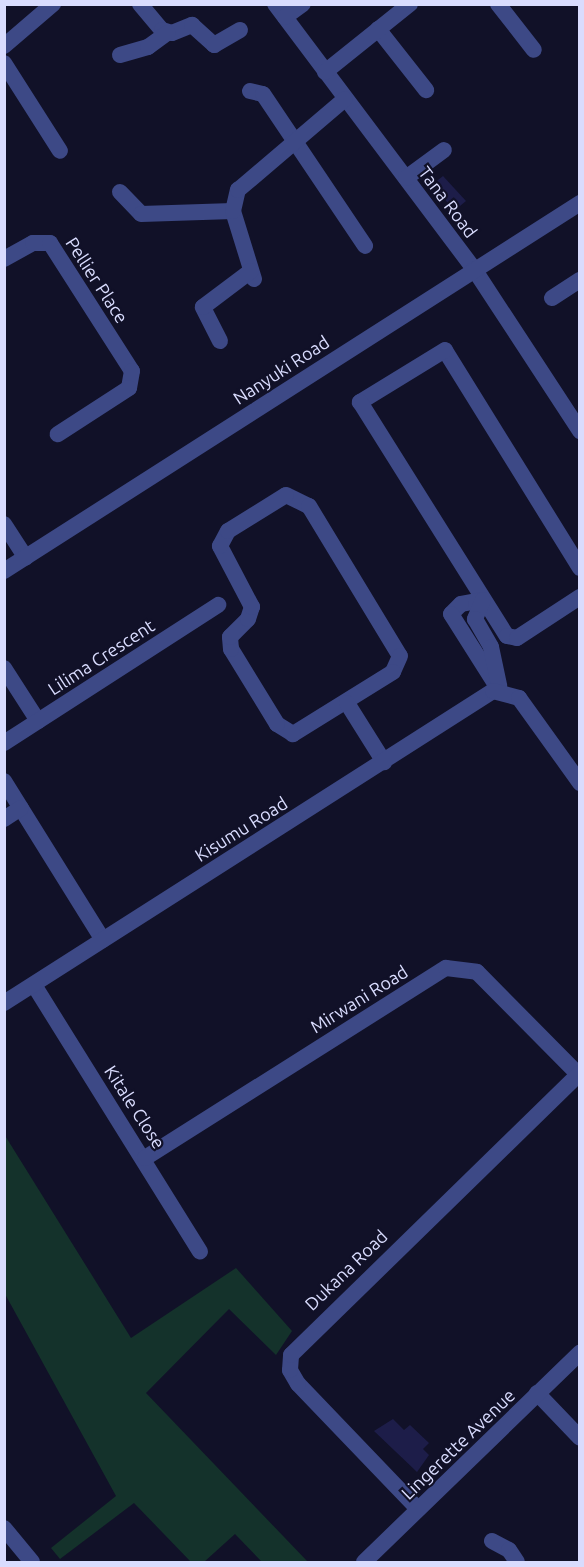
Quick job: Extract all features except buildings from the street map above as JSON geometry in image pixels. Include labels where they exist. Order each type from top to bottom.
[{"type":"street","points":[[140,4],[167,33]]},
{"type":"street","points":[[280,11],[303,4]]},
{"type":"street","points":[[325,72],[410,4]]},
{"type":"street","points":[[498,4],[534,50]]},
{"type":"street","points":[[4,46],[51,5]]},
{"type":"street","name":"Tana Road","points":[[280,11],[474,268],[579,431]]},
{"type":"street","points":[[120,55],[148,47],[167,33],[192,26],[216,45],[240,30]]},
{"type":"street","points":[[378,29],[426,90]]},
{"type":"street","points":[[4,63],[60,151]]},
{"type":"street","points":[[250,91],[263,94],[293,142],[365,246]]},
{"type":"street","points":[[220,341],[203,307],[253,275],[233,211],[238,190],[345,99]]},
{"type":"street","points":[[405,178],[444,150]]},
{"type":"street","points":[[120,192],[141,214],[233,211]]},
{"type":"street","name":"Nanyuki Road","points":[[4,571],[474,268],[579,203]]},
{"type":"street","name":"Pellier Place","points":[[4,259],[33,243],[50,243],[132,371],[133,383],[58,434]]},
{"type":"street","points":[[552,298],[579,280]]},
{"type":"street","points":[[579,568],[445,351],[360,402],[483,600],[512,640],[579,597]]},
{"type":"street","points":[[286,495],[309,506],[398,648],[397,669],[347,704],[303,731],[287,733],[231,649],[230,637],[248,620],[252,607],[220,541],[286,495]]},
{"type":"street","points":[[4,524],[26,558]]},
{"type":"street","points":[[483,600],[461,604],[451,614],[486,658]]},
{"type":"street","points":[[483,600],[475,619],[486,658],[500,690],[519,698],[579,783]]},
{"type":"street","name":"Lilima Crescent","points":[[4,743],[218,604]]},
{"type":"street","points":[[4,668],[38,722]]},
{"type":"street","name":"Kisumu Road","points":[[4,1004],[500,690]]},
{"type":"street","points":[[347,704],[384,762]]},
{"type":"street","points":[[4,781],[103,940]]},
{"type":"street","points":[[4,819],[21,807]]},
{"type":"street","name":"Mirwani Road","points":[[145,1158],[446,968],[477,972],[579,1073]]},
{"type":"street","name":"Kitale Close","points":[[34,986],[145,1158],[200,1252]]},
{"type":"street","name":"Dukana Road","points":[[418,1509],[298,1384],[290,1370],[291,1355],[579,1073]]},
{"type":"street","name":"Lingerette Avenue","points":[[372,1560],[418,1509],[579,1353]]},
{"type":"street","points":[[537,1393],[579,1438]]},
{"type":"street","points":[[4,1528],[32,1563]]},
{"type":"street","points":[[492,1541],[508,1550],[517,1563]]},
{"type":"green space","points":[[4,1134],[131,1338],[236,1268],[292,1331],[276,1355],[229,1309],[146,1393],[308,1562],[262,1562],[235,1534],[204,1562],[191,1562],[134,1503],[60,1559],[51,1548],[116,1496],[5,1294]]}]
